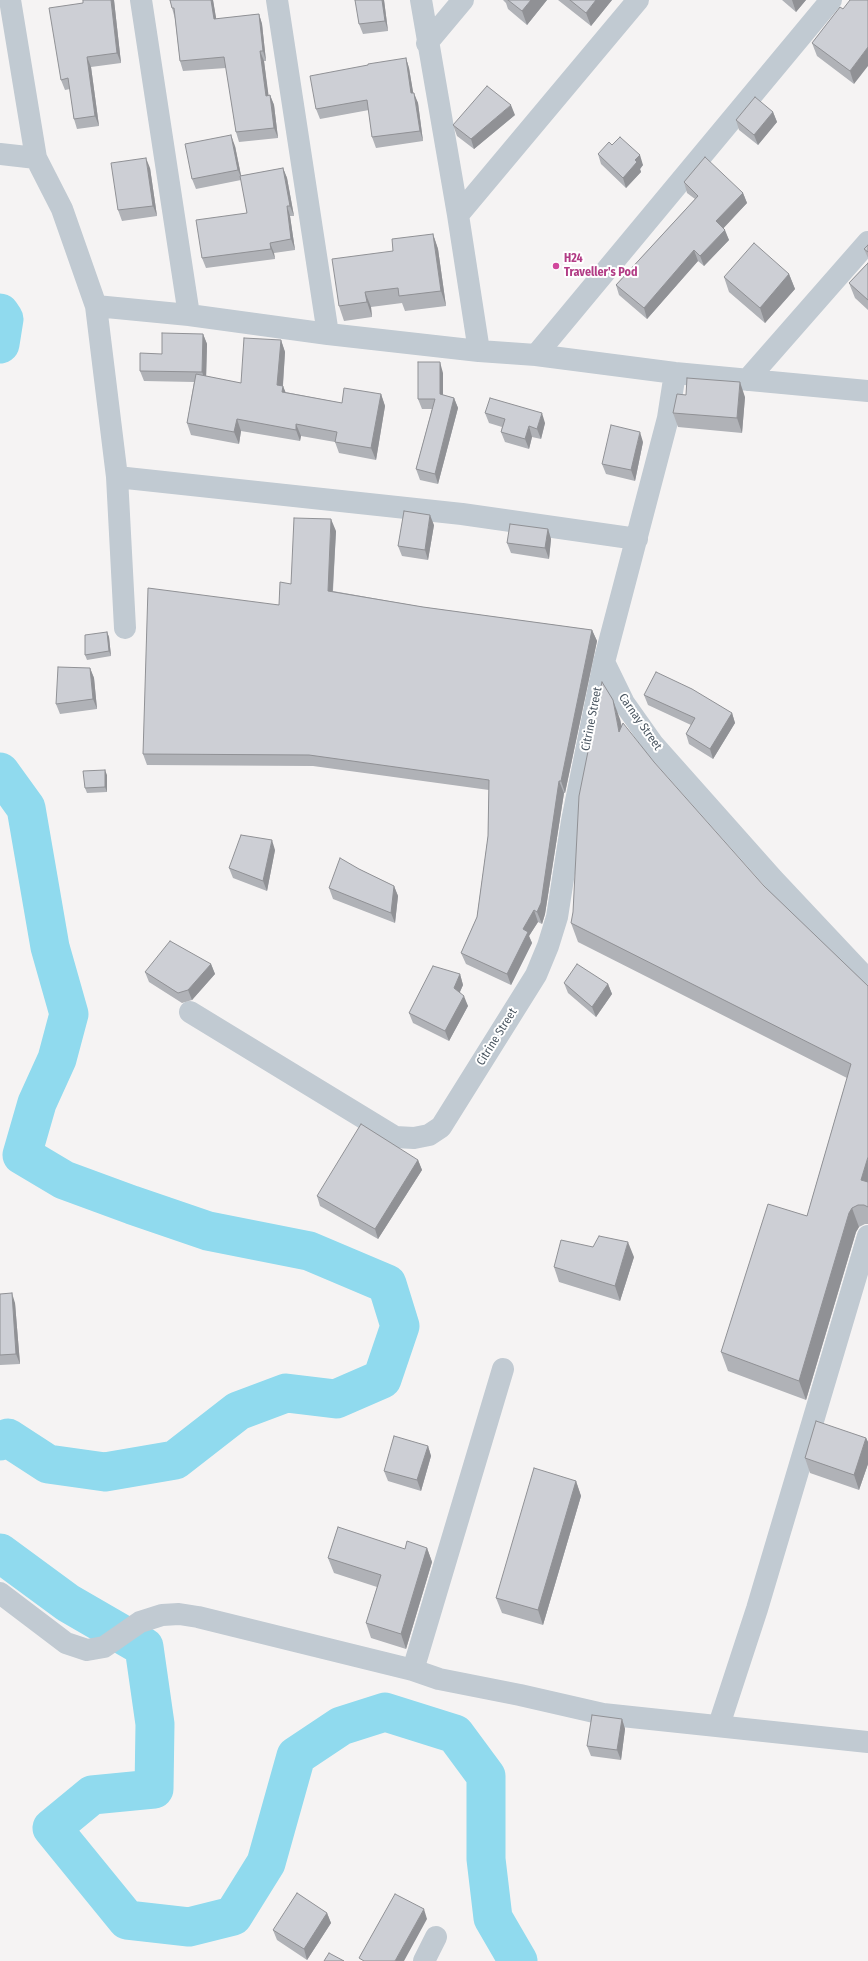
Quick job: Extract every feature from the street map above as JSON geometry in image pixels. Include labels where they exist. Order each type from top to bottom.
[{"type":"street","points":[[10,0],[36,158],[62,209],[96,306],[117,477],[125,628]]},
{"type":"street","points":[[141,0],[189,315]]},
{"type":"street","points":[[276,0],[328,334]]},
{"type":"street","points":[[420,0],[458,215],[479,351]]},
{"type":"street","points":[[428,43],[463,0]]},
{"type":"street","points":[[458,215],[638,0]]},
{"type":"street","points":[[536,355],[831,0]]},
{"type":"street","points":[[0,154],[36,158]]},
{"type":"street","points":[[747,380],[868,242]]},
{"type":"street","points":[[96,306],[189,315],[328,334],[479,351],[536,355],[675,373],[868,391]]},
{"type":"street","points":[[604,662],[668,418],[675,373]]},
{"type":"street","points":[[117,477],[455,513],[637,539]]},
{"type":"street","name":"Carnay Street","points":[[604,662],[624,703],[653,744],[773,879],[868,980]]},
{"type":"street","name":"Citrine Street","points":[[190,1012],[395,1136],[414,1138],[429,1135],[441,1127],[536,975],[548,946],[557,917],[572,821],[604,662]]},
{"type":"street","points":[[719,1725],[757,1609],[868,1236]]},
{"type":"street","points":[[413,1670],[503,1369]]},
{"type":"street","points":[[0,1593],[66,1643],[87,1650],[104,1647],[140,1622],[162,1615],[179,1614],[198,1617],[413,1670],[439,1679],[520,1694],[603,1714],[719,1725],[868,1742]]},
{"type":"street","points":[[424,1961],[436,1937]]},
{"type":"building","points":[[83,0],[111,0],[117,53],[87,57],[95,116],[74,119],[68,78],[61,80],[49,8],[83,3]]},
{"type":"building","points":[[170,0],[211,0],[214,19],[259,14],[263,51],[260,51],[266,96],[270,95],[274,128],[236,132],[224,57],[180,61],[174,8],[172,8]]},
{"type":"building","points":[[355,0],[382,0],[385,21],[359,24]]},
{"type":"building","points":[[508,0],[531,0],[522,11]]},
{"type":"building","points":[[570,0],[596,0],[586,13]]},
{"type":"building","points":[[850,0],[868,0],[868,47],[850,71],[812,43],[840,7],[843,9]]},
{"type":"building","points":[[406,58],[411,93],[414,93],[420,131],[372,137],[367,100],[316,109],[310,76]]},
{"type":"building","points":[[487,86],[511,105],[471,139],[453,125]]},
{"type":"building","points":[[755,97],[773,112],[754,135],[736,120]]},
{"type":"building","points":[[231,135],[238,170],[192,179],[185,144]]},
{"type":"building","points":[[620,137],[640,155],[635,160],[637,162],[623,178],[598,154],[609,142],[612,145]]},
{"type":"building","points":[[705,157],[743,193],[716,221],[725,230],[700,256],[694,250],[644,308],[616,285],[698,196],[684,182]]},
{"type":"building","points":[[146,158],[153,206],[118,210],[111,163]]},
{"type":"building","points":[[283,168],[290,206],[287,206],[291,239],[270,243],[271,249],[202,258],[196,220],[247,213],[240,176]]},
{"type":"building","points":[[433,234],[441,291],[399,296],[398,288],[365,292],[367,302],[339,306],[332,259],[393,251],[392,239]]},
{"type":"building","points":[[754,243],[789,274],[760,308],[724,277]]},
{"type":"building","points":[[868,245],[868,252],[864,249]]},
{"type":"building","points":[[868,263],[868,300],[849,283]]},
{"type":"building","points":[[162,333],[203,334],[202,372],[140,371],[140,353],[162,354]]},
{"type":"building","points":[[244,338],[281,340],[277,385],[283,386],[282,392],[342,403],[344,388],[381,394],[371,448],[335,442],[337,432],[296,424],[296,430],[237,419],[234,432],[187,423],[196,374],[241,383]]},
{"type":"building","points":[[418,362],[440,362],[440,394],[454,398],[435,474],[416,469],[435,399],[418,399]]},
{"type":"building","points":[[687,378],[740,382],[737,418],[673,413],[677,394],[686,395]]},
{"type":"building","points":[[490,398],[542,413],[537,429],[529,426],[525,439],[501,432],[505,419],[485,413]]},
{"type":"building","points":[[611,425],[640,432],[631,470],[602,464]]},
{"type":"building","points":[[404,511],[430,515],[425,550],[398,546]]},
{"type":"building","points":[[294,518],[331,519],[328,591],[423,607],[592,630],[561,781],[559,781],[541,903],[537,912],[534,910],[523,929],[528,932],[507,974],[461,953],[477,917],[488,836],[489,780],[309,755],[143,754],[148,588],[279,605],[280,582],[291,584]]},
{"type":"building","points":[[510,524],[548,529],[545,548],[507,543]]},
{"type":"building","points":[[107,632],[109,651],[85,655],[85,635]]},
{"type":"building","points":[[58,667],[90,668],[93,699],[56,704]]},
{"type":"building","points":[[656,672],[692,689],[732,713],[710,749],[686,734],[695,718],[644,695]]},
{"type":"building","points":[[602,682],[613,700],[619,732],[623,723],[654,762],[764,886],[868,986],[868,1157],[861,1180],[868,1182],[868,1207],[858,1205],[852,1208],[849,1213],[799,1381],[721,1352],[768,1204],[807,1216],[851,1064],[571,923],[573,912],[579,796]]},
{"type":"building","points":[[105,770],[105,787],[85,788],[83,771]]},
{"type":"building","points":[[241,835],[272,840],[263,881],[229,868]]},
{"type":"building","points":[[340,858],[394,886],[391,913],[329,888]]},
{"type":"building","points":[[170,941],[211,964],[188,990],[178,993],[145,972]]},
{"type":"building","points":[[577,964],[608,984],[592,1007],[564,983]]},
{"type":"building","points":[[433,966],[460,974],[454,988],[464,996],[445,1031],[409,1013]]},
{"type":"building","points":[[361,1124],[418,1160],[375,1229],[317,1196]]},
{"type":"building","points":[[599,1236],[628,1242],[615,1286],[554,1267],[561,1240],[593,1247]]},
{"type":"building","points":[[12,1293],[16,1354],[0,1355],[0,1294]]},
{"type":"building","points":[[816,1421],[866,1438],[854,1475],[805,1458]]},
{"type":"building","points":[[394,1436],[428,1446],[417,1480],[384,1471]]},
{"type":"building","points":[[534,1468],[576,1481],[538,1610],[496,1598]]},
{"type":"building","points":[[338,1527],[405,1549],[407,1541],[427,1548],[401,1634],[366,1623],[381,1575],[328,1558]]},
{"type":"building","points":[[592,1715],[622,1719],[617,1750],[587,1746]]},
{"type":"building","points":[[297,1893],[327,1913],[304,1949],[273,1930]]},
{"type":"building","points":[[395,1894],[424,1909],[395,1961],[364,1961],[359,1958]]},
{"type":"building","points":[[329,1953],[344,1961],[324,1961]]},
{"type":"waterway","points":[[0,313],[4,319],[0,344]]},
{"type":"waterway","points":[[0,772],[26,808],[50,947],[69,1014],[57,1059],[37,1103],[22,1155],[64,1180],[132,1205],[208,1231],[309,1251],[387,1284],[400,1326],[382,1379],[336,1399],[286,1393],[238,1411],[175,1460],[105,1472],[48,1464],[8,1438],[0,1441]]},
{"type":"waterway","points":[[0,1553],[68,1603],[144,1647],[155,1724],[154,1789],[92,1795],[52,1828],[127,1920],[189,1927],[233,1916],[266,1863],[296,1756],[341,1726],[385,1712],[455,1734],[486,1776],[486,1859],[493,1918],[518,1961]]},
{"type":"place","name":"H24 Traveller's Pod","points":[[556,266]]}]
